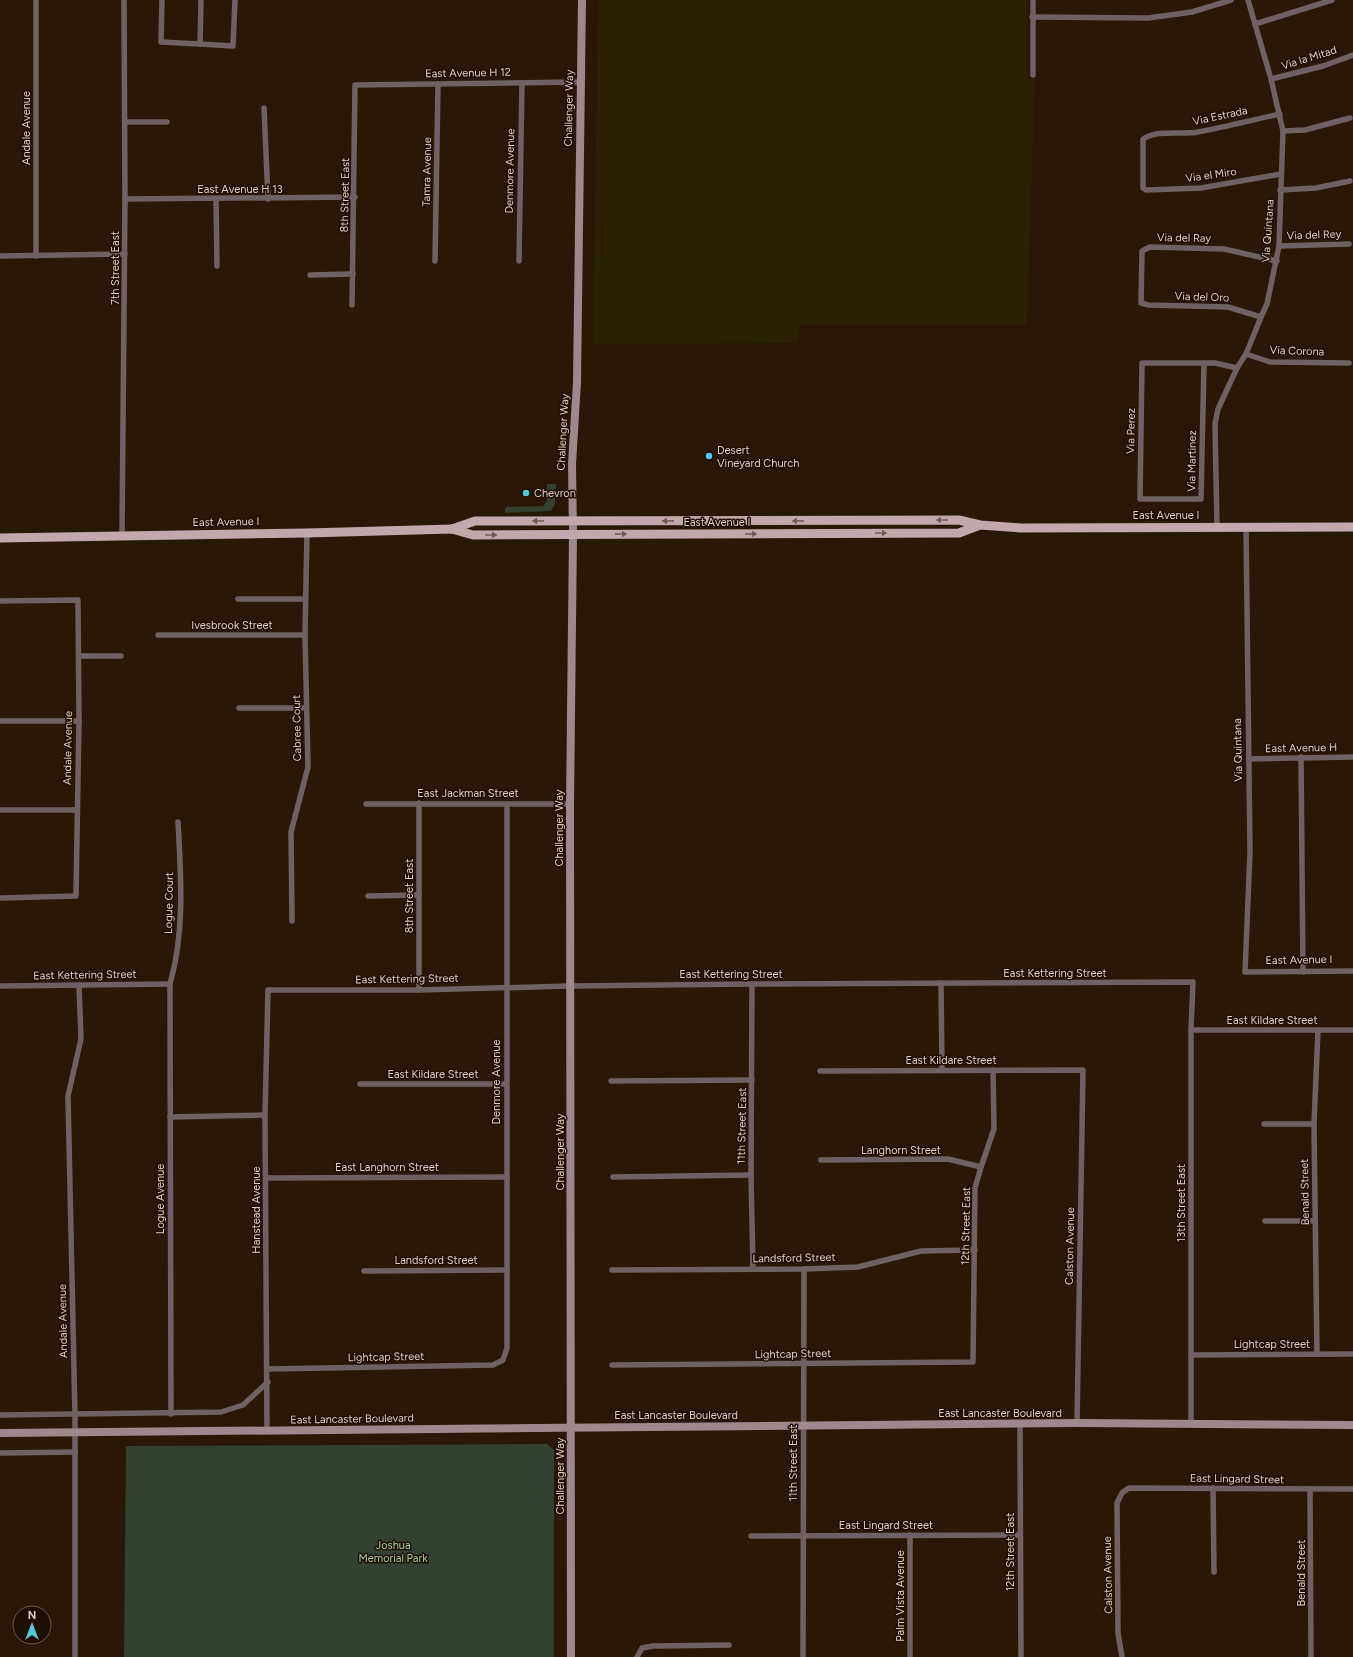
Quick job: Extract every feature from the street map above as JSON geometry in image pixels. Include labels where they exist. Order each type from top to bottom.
[{"type":"main road","name":"Challenger Way","points":[[571,1657],[570,804],[574,534],[572,464],[577,382],[582,0]]},
{"type":"main road","name":"East Avenue I","points":[[452,529],[475,521],[959,520],[980,525],[1021,528],[1353,527]]},
{"type":"main road","points":[[820,521],[820,534]]},
{"type":"main road","name":"East Avenue I","points":[[0,538],[452,529],[473,535],[959,533],[980,525]]},
{"type":"main road","name":"East Lancaster Boulevard","points":[[0,1433],[75,1434],[571,1427],[1076,1423],[1353,1425]]},
{"type":"street","name":"Andale Avenue","points":[[36,0],[36,256]]},
{"type":"street","name":"7th Street East","points":[[122,536],[125,254],[124,0]]},
{"type":"street","points":[[162,0],[161,42],[233,46],[235,0]]},
{"type":"street","points":[[200,44],[201,0]]},
{"type":"street","points":[[1033,0],[1033,75]]},
{"type":"street","points":[[1032,17],[1148,18],[1192,12],[1231,0]]},
{"type":"street","name":"Via Quintana","points":[[1217,527],[1215,424],[1218,409],[1237,368],[1246,354],[1267,304],[1279,246],[1283,131],[1271,79],[1248,0]]},
{"type":"street","points":[[1255,24],[1332,0]]},
{"type":"street","name":"Via la Mitad","points":[[1271,79],[1323,66],[1353,55]]},
{"type":"street","name":"East Avenue H 12","points":[[355,85],[580,82]]},
{"type":"street","name":"Denmore Avenue","points":[[519,261],[522,83]]},
{"type":"street","name":"Tamra Avenue","points":[[435,261],[438,84]]},
{"type":"street","name":"8th Street East","points":[[352,305],[355,198],[355,85]]},
{"type":"street","points":[[264,108],[268,199]]},
{"type":"street","name":"Via Estrada","points":[[1143,188],[1143,139],[1148,136],[1155,134],[1196,133],[1280,114]]},
{"type":"street","points":[[1283,131],[1305,130],[1350,118]]},
{"type":"street","points":[[125,122],[168,122]]},
{"type":"street","name":"Via el Miro","points":[[1143,188],[1146,190],[1201,188],[1281,174]]},
{"type":"street","points":[[1280,190],[1316,188],[1350,181]]},
{"type":"street","name":"East Avenue H 13","points":[[125,199],[355,198]]},
{"type":"street","points":[[216,199],[217,266]]},
{"type":"street","name":"Via del Rey","points":[[1279,246],[1349,244]]},
{"type":"street","name":"Via del Ray","points":[[1141,303],[1142,251],[1150,247],[1224,249],[1277,261]]},
{"type":"street","points":[[0,256],[125,254]]},
{"type":"street","points":[[310,275],[353,274]]},
{"type":"street","name":"Via del Oro","points":[[1141,303],[1148,305],[1228,307],[1261,316]]},
{"type":"street","name":"Via Corona","points":[[1246,354],[1270,362],[1348,363]]},
{"type":"street","name":"Via Perez","points":[[1140,499],[1142,363],[1204,363]]},
{"type":"street","points":[[1204,363],[1215,363],[1237,368]]},
{"type":"street","name":"Via Martinez","points":[[1140,499],[1201,499],[1204,363]]},
{"type":"street","name":"Via Quintana","points":[[1245,972],[1250,852],[1246,527]]},
{"type":"street","name":"Cabree Court","points":[[292,921],[292,832],[308,768],[305,635],[306,533]]},
{"type":"street","points":[[238,599],[305,599]]},
{"type":"street","name":"Andale Avenue","points":[[0,601],[78,600],[79,656],[76,896],[0,898]]},
{"type":"street","name":"Ivesbrook Street","points":[[158,635],[305,635]]},
{"type":"street","points":[[79,656],[121,656]]},
{"type":"street","points":[[239,708],[306,708]]},
{"type":"street","points":[[0,721],[79,721]]},
{"type":"street","points":[[1301,757],[1303,972]]},
{"type":"street","name":"East Avenue H","points":[[1249,759],[1353,757]]},
{"type":"street","name":"8th Street East","points":[[419,803],[419,990]]},
{"type":"street","name":"East Jackman Street","points":[[366,804],[570,804]]},
{"type":"street","name":"Denmore Avenue","points":[[503,1360],[507,1348],[507,804]]},
{"type":"street","points":[[0,810],[77,810]]},
{"type":"street","name":"Logue Court","points":[[170,984],[176,962],[180,933],[180,864],[178,822]]},
{"type":"street","points":[[368,896],[419,895]]},
{"type":"street","name":"East Avenue I","points":[[1245,972],[1353,971]]},
{"type":"street","name":"East Kettering Street","points":[[268,990],[419,990],[506,987],[752,984],[1193,982]]},
{"type":"street","name":"13th Street East","points":[[1191,1424],[1191,1030],[1193,982]]},
{"type":"street","points":[[941,983],[942,1070]]},
{"type":"street","name":"East Kettering Street","points":[[0,986],[170,984]]},
{"type":"street","name":"Logue Avenue","points":[[170,984],[171,1414]]},
{"type":"street","name":"11th Street East","points":[[752,984],[751,1176],[753,1269]]},
{"type":"street","name":"Andale Avenue","points":[[75,1657],[75,1415],[68,1096],[81,1039],[79,985]]},
{"type":"street","name":"Hanstead Avenue","points":[[267,1431],[267,1178],[265,1115],[268,990]]},
{"type":"street","name":"East Kildare Street","points":[[1191,1030],[1353,1030]]},
{"type":"street","name":"Benald Street","points":[[1317,1354],[1314,1124],[1318,1030]]},
{"type":"street","name":"12th Street East","points":[[973,1362],[975,1188],[980,1167],[994,1129],[993,1070]]},
{"type":"street","name":"East Kildare Street","points":[[820,1071],[1083,1070]]},
{"type":"street","name":"Calston Avenue","points":[[1076,1423],[1083,1070]]},
{"type":"street","points":[[611,1081],[752,1080]]},
{"type":"street","name":"East Kildare Street","points":[[360,1084],[506,1084]]},
{"type":"street","points":[[170,1116],[265,1115]]},
{"type":"street","points":[[1264,1124],[1314,1124]]},
{"type":"street","name":"Langhorn Street","points":[[821,1160],[948,1159],[980,1167]]},
{"type":"street","points":[[613,1177],[751,1176]]},
{"type":"street","name":"East Langhorn Street","points":[[267,1178],[507,1177]]},
{"type":"street","points":[[1265,1220],[1315,1220]]},
{"type":"street","name":"Landsford Street","points":[[612,1270],[804,1269],[858,1267],[921,1251],[975,1250]]},
{"type":"street","name":"11th Street East","points":[[803,1657],[804,1269]]},
{"type":"street","name":"Landsford Street","points":[[364,1270],[507,1270]]},
{"type":"street","name":"Lightcap Street","points":[[1191,1355],[1353,1354]]},
{"type":"street","name":"Lightcap Street","points":[[268,1369],[493,1365],[503,1360]]},
{"type":"street","name":"Lightcap Street","points":[[612,1366],[973,1362]]},
{"type":"street","points":[[0,1415],[171,1414],[220,1412],[243,1405],[268,1382]]},
{"type":"street","name":"12th Street East","points":[[1020,1424],[1021,1657]]},
{"type":"street","points":[[0,1453],[75,1452]]},
{"type":"street","name":"East Lingard Street","points":[[1122,1493],[1129,1488],[1353,1489]]},
{"type":"street","points":[[1213,1488],[1214,1572]]},
{"type":"street","name":"Benald Street","points":[[1310,1489],[1311,1657]]},
{"type":"street","name":"Calston Avenue","points":[[1122,1493],[1117,1504],[1117,1511],[1118,1633],[1122,1657]]},
{"type":"street","name":"Palm Vista Avenue","points":[[910,1535],[910,1657]]},
{"type":"street","name":"East Lingard Street","points":[[751,1536],[1020,1535]]},
{"type":"street","points":[[637,1657],[642,1648],[653,1646],[729,1645]]},
{"type":"green space","points":[[547,484],[556,484],[555,504],[551,511],[505,513],[505,509],[507,507],[543,506],[547,501]]},
{"type":"green space","name":"Joshua Memorial Park","points":[[547,1444],[554,1450],[554,1657],[124,1657],[126,1446]]},
{"type":"sand","points":[[598,0],[1027,0],[1026,78],[1035,79],[1027,325],[800,325],[797,343],[593,344]]},
{"type":"place","name":"Desert Vineyard Church","points":[[709,456]]},
{"type":"place","name":"Chevron","points":[[526,493]]}]
